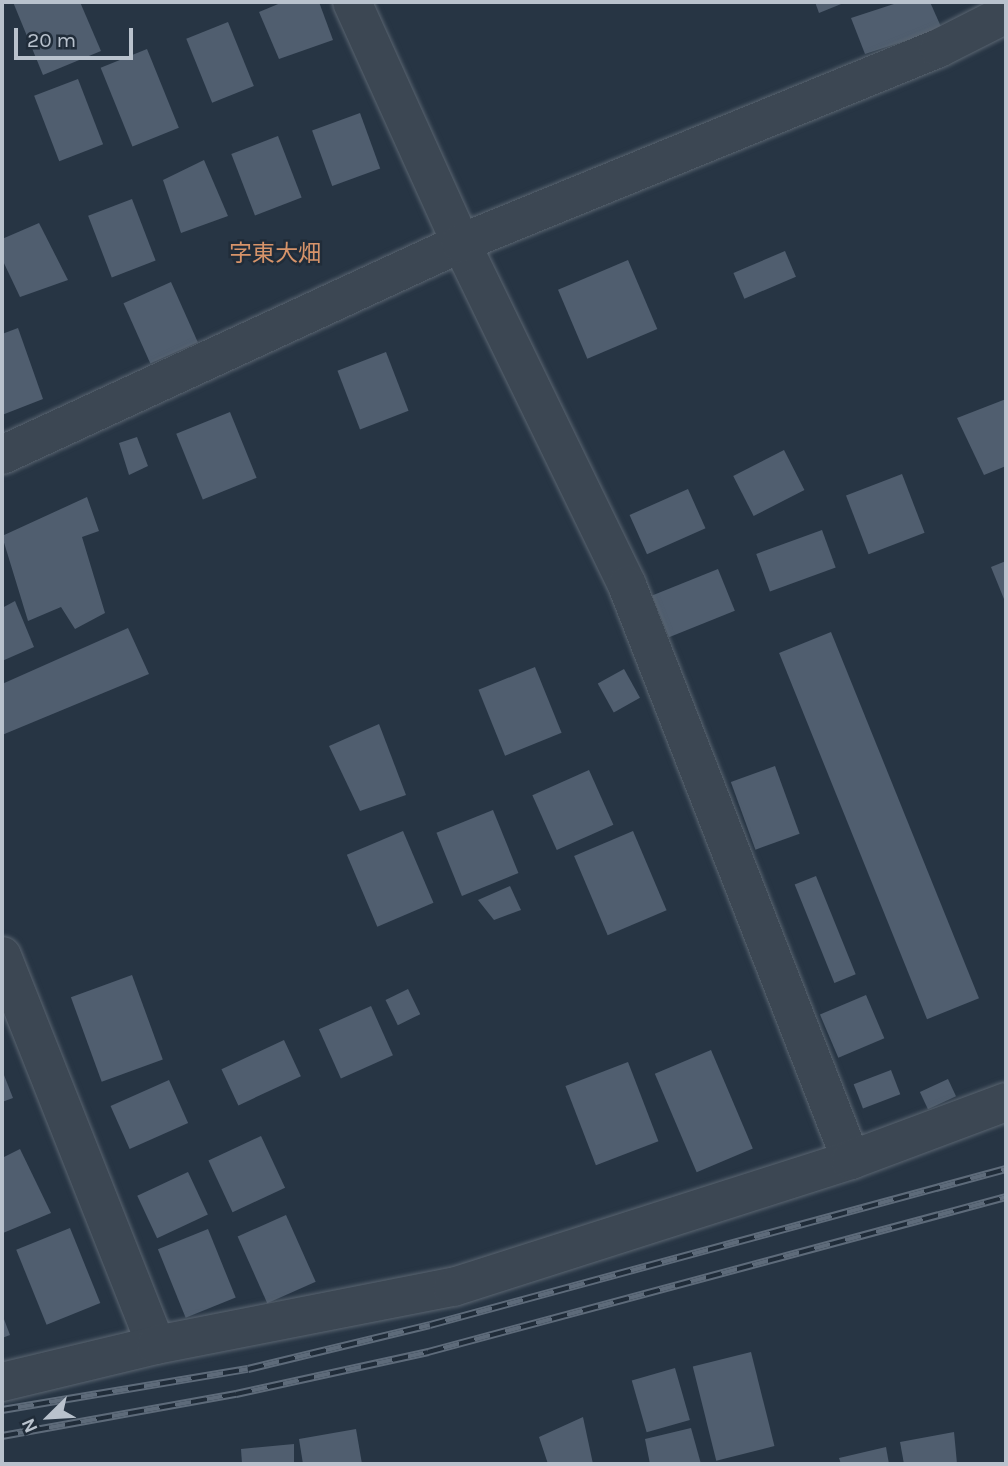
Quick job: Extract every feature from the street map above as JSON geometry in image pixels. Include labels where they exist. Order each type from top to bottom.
[{"type":"street","points":[[352,2],[461,243],[627,585],[851,1160]]},
{"type":"street","points":[[2,455],[461,243],[939,48],[1006,14]]},
{"type":"street","points":[[2,956],[156,1345]]},
{"type":"street","points":[[2,1382],[156,1345],[453,1287],[851,1160],[1006,1102]]},
{"type":"building","points":[[13,2],[80,2],[101,51],[43,75]]},
{"type":"building","points":[[283,2],[319,2],[333,40],[279,59],[259,12]]},
{"type":"building","points":[[815,2],[846,2],[819,13]]},
{"type":"building","points":[[900,2],[930,2],[942,29],[865,54],[851,18]]},
{"type":"building","points":[[228,22],[254,86],[212,103],[186,39]]},
{"type":"building","points":[[147,49],[179,128],[132,147],[101,68]]},
{"type":"building","points":[[78,79],[103,144],[59,161],[34,96]]},
{"type":"building","points":[[360,113],[380,168],[332,186],[312,130]]},
{"type":"building","points":[[278,136],[302,198],[255,216],[231,154]]},
{"type":"building","points":[[204,160],[228,216],[181,233],[163,180]]},
{"type":"building","points":[[132,199],[156,261],[112,277],[88,216]]},
{"type":"building","points":[[39,223],[68,280],[20,297],[2,259],[2,239]]},
{"type":"building","points":[[785,251],[796,277],[744,299],[733,273]]},
{"type":"building","points":[[628,260],[657,329],[587,359],[558,290]]},
{"type":"building","points":[[171,282],[198,342],[150,363],[123,303]]},
{"type":"building","points":[[18,328],[43,399],[2,415],[2,334]]},
{"type":"building","points":[[386,352],[409,411],[360,429],[337,371]]},
{"type":"building","points":[[1006,399],[1006,466],[984,475],[957,418]]},
{"type":"building","points":[[230,412],[257,478],[203,500],[176,434]]},
{"type":"building","points":[[137,437],[148,466],[129,475],[119,443]]},
{"type":"building","points":[[784,450],[804,490],[754,516],[733,476]]},
{"type":"building","points":[[902,474],[925,533],[869,554],[846,496]]},
{"type":"building","points":[[688,489],[705,528],[647,554],[630,515]]},
{"type":"building","points":[[87,497],[99,531],[82,537],[105,613],[75,629],[61,607],[28,621],[2,536]]},
{"type":"building","points":[[822,530],[836,568],[770,592],[756,554]]},
{"type":"building","points":[[1006,561],[1006,604],[991,567]]},
{"type":"building","points":[[718,569],[735,611],[669,637],[652,596]]},
{"type":"building","points":[[15,601],[34,647],[2,661],[2,608]]},
{"type":"building","points":[[128,628],[149,674],[2,735],[2,684]]},
{"type":"building","points":[[831,632],[979,998],[927,1019],[779,653]]},
{"type":"building","points":[[535,667],[562,733],[505,756],[478,690]]},
{"type":"building","points":[[624,669],[640,698],[614,712],[598,684]]},
{"type":"building","points":[[379,724],[406,795],[360,811],[329,746]]},
{"type":"building","points":[[775,766],[800,834],[755,850],[731,782]]},
{"type":"building","points":[[589,770],[613,825],[557,850],[532,795]]},
{"type":"building","points":[[493,810],[518,873],[462,896],[436,833]]},
{"type":"building","points":[[403,831],[433,903],[377,927],[347,855]]},
{"type":"building","points":[[633,831],[667,910],[608,935],[574,856]]},
{"type":"building","points":[[816,876],[856,974],[834,983],[795,885]]},
{"type":"building","points":[[510,886],[521,910],[494,920],[478,900]]},
{"type":"building","points":[[132,975],[163,1060],[102,1082],[71,997]]},
{"type":"building","points":[[408,989],[420,1014],[398,1025],[386,1000]]},
{"type":"building","points":[[866,995],[884,1038],[838,1058],[820,1015]]},
{"type":"building","points":[[371,1006],[393,1055],[341,1079],[319,1029]]},
{"type":"building","points":[[284,1040],[301,1076],[238,1105],[221,1069]]},
{"type":"building","points":[[711,1050],[753,1148],[697,1172],[655,1074]]},
{"type":"building","points":[[628,1062],[658,1141],[596,1165],[565,1086]]},
{"type":"building","points":[[2,1070],[13,1098],[2,1102]]},
{"type":"building","points":[[891,1070],[900,1094],[863,1109],[854,1084]]},
{"type":"building","points":[[948,1079],[956,1096],[928,1109],[920,1092]]},
{"type":"building","points":[[169,1080],[188,1123],[130,1149],[111,1106]]},
{"type":"building","points":[[261,1136],[285,1188],[233,1212],[208,1161]]},
{"type":"building","points":[[20,1149],[51,1213],[3,1233],[2,1158]]},
{"type":"building","points":[[188,1172],[208,1215],[157,1238],[137,1196]]},
{"type":"building","points":[[286,1215],[316,1282],[267,1303],[238,1237]]},
{"type":"building","points":[[70,1228],[100,1303],[47,1325],[16,1250]]},
{"type":"building","points":[[208,1229],[236,1298],[186,1318],[158,1249]]},
{"type":"building","points":[[2,1314],[10,1335],[2,1338]]},
{"type":"building","points":[[751,1352],[774,1446],[716,1461],[693,1367]]},
{"type":"building","points":[[675,1368],[690,1420],[647,1432],[632,1380]]},
{"type":"building","points":[[583,1417],[593,1464],[548,1464],[539,1437]]},
{"type":"building","points":[[691,1428],[701,1464],[650,1464],[645,1439]]},
{"type":"building","points":[[356,1429],[362,1464],[303,1464],[299,1439]]},
{"type":"building","points":[[954,1432],[957,1464],[904,1464],[900,1442]]},
{"type":"building","points":[[294,1444],[294,1464],[242,1464],[241,1449]]},
{"type":"building","points":[[886,1447],[889,1464],[841,1464],[839,1458]]},
{"type":"railway","points":[[2,1410],[248,1369],[430,1325],[1006,1169]]},
{"type":"railway","points":[[2,1436],[236,1394],[428,1352],[1006,1197]]},
{"type":"district","name":"字東大畑","points":[[275,254]]}]
